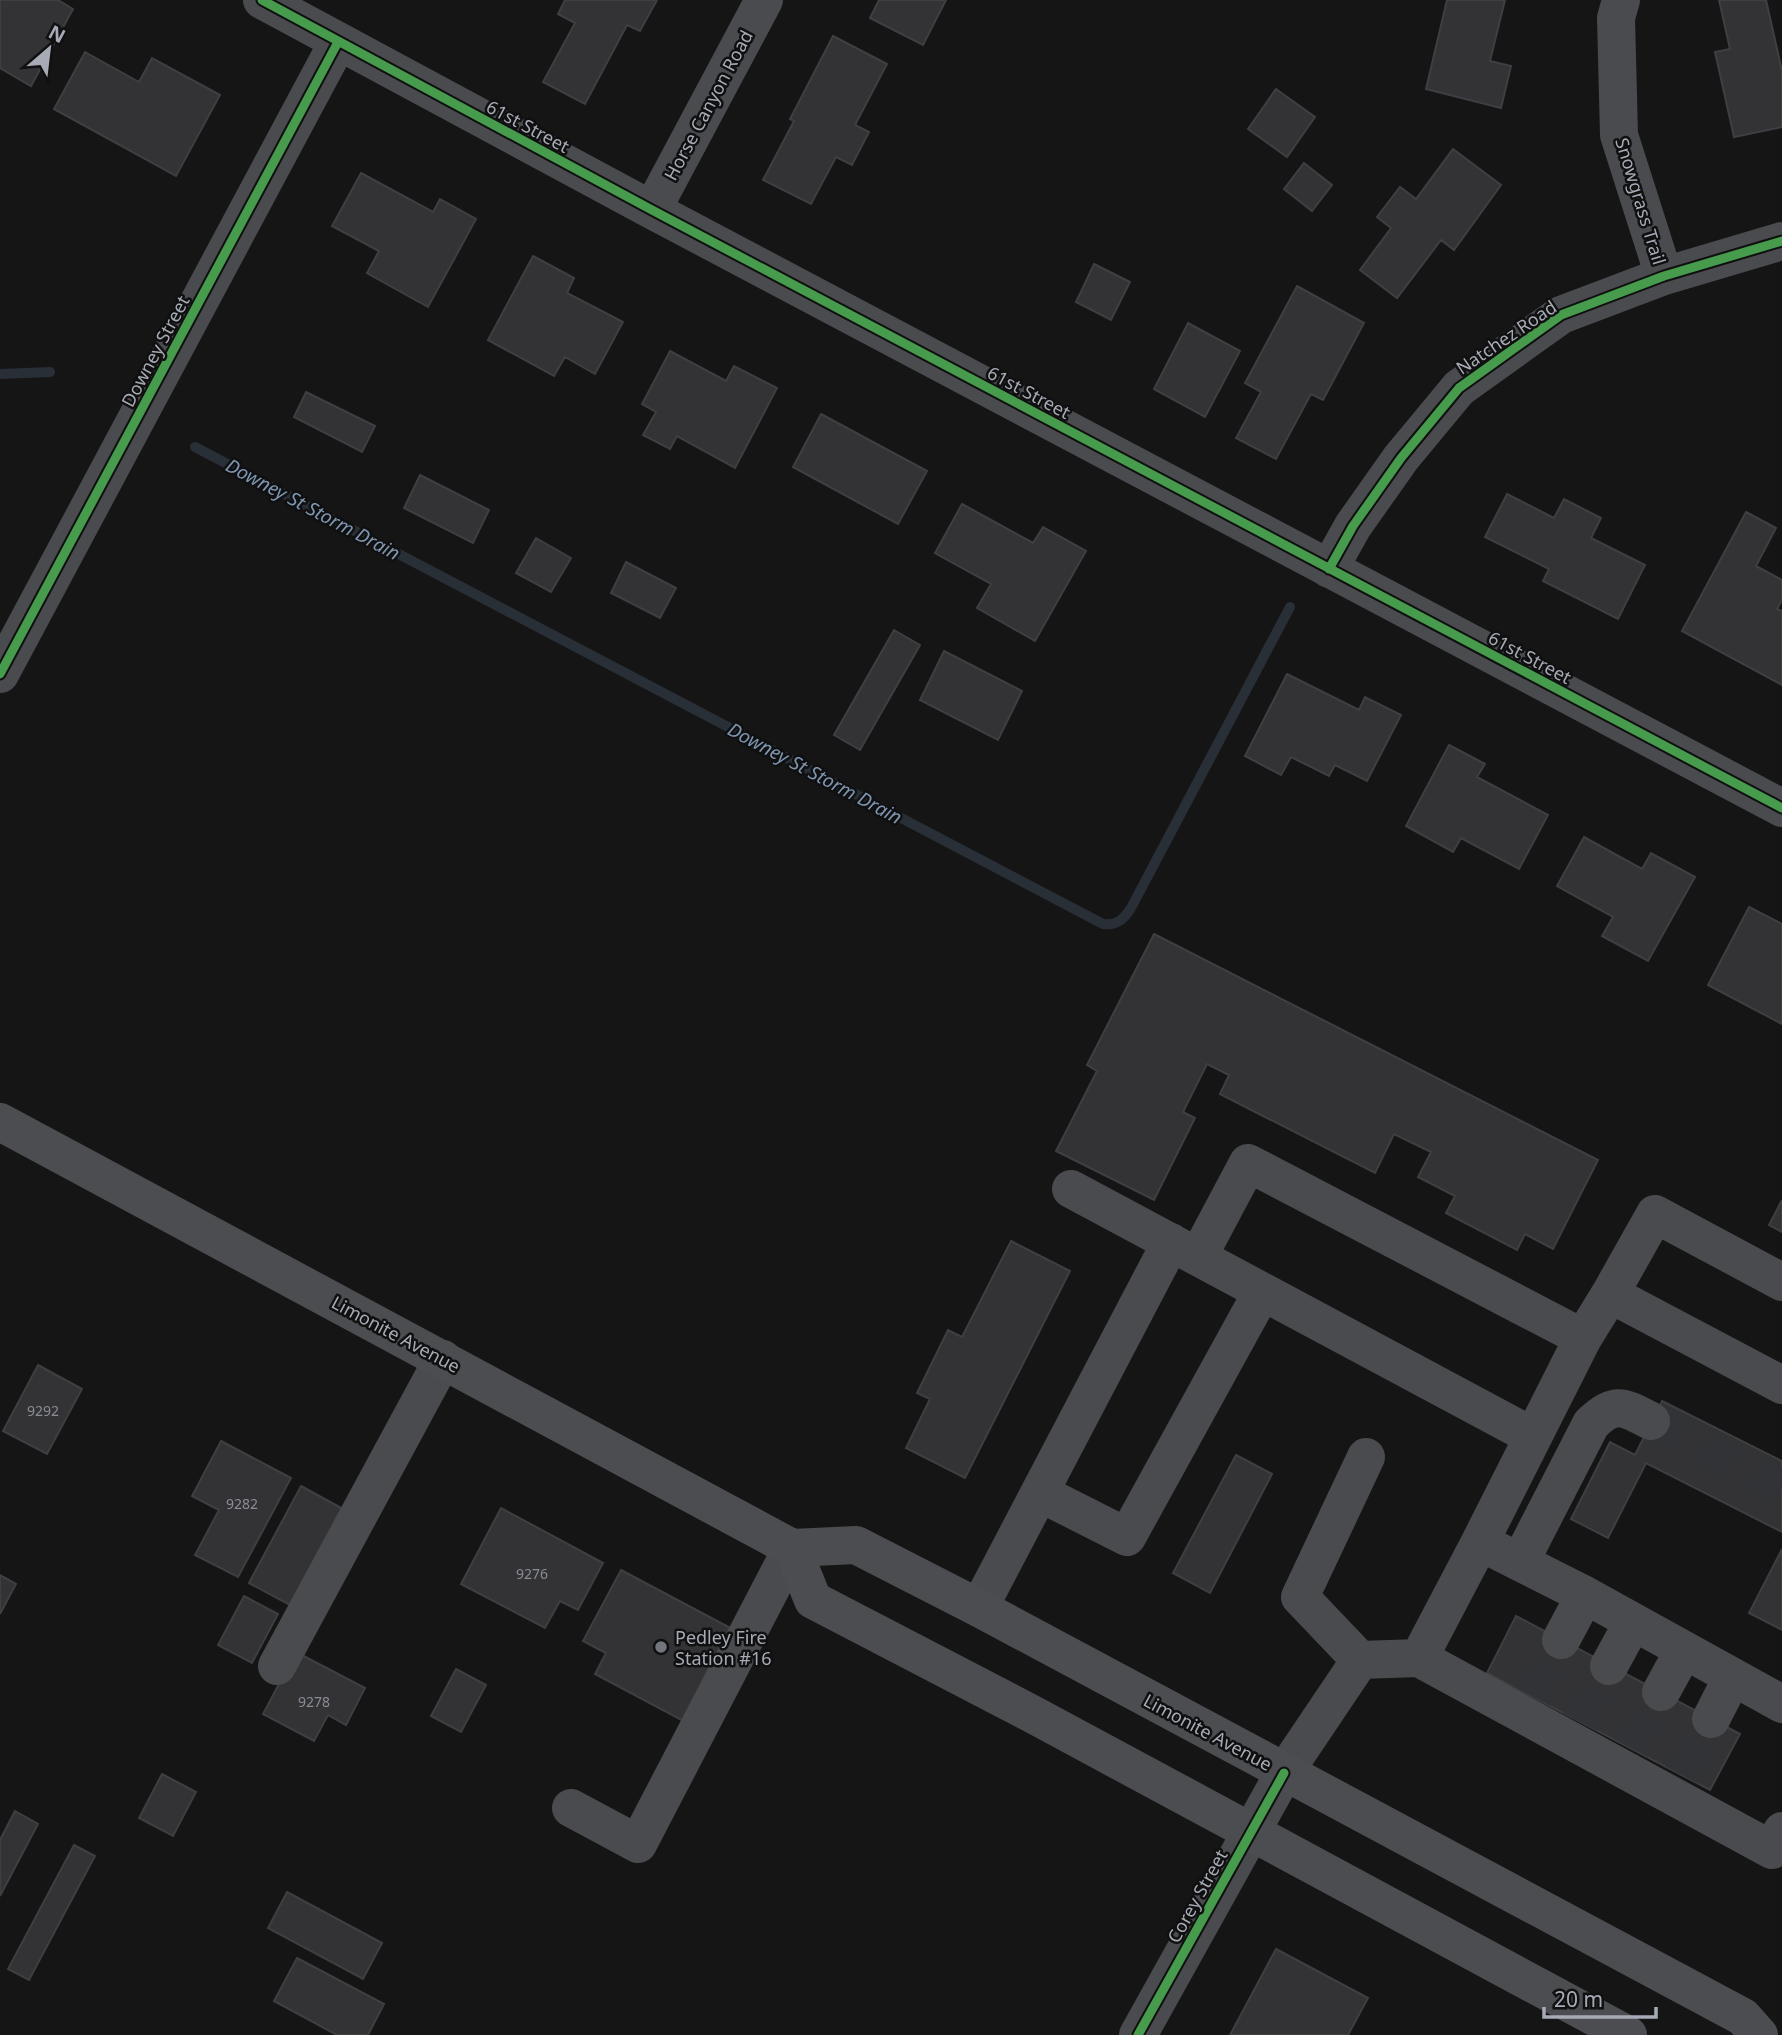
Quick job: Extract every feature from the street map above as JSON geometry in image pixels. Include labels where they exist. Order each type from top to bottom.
[{"type":"main road","name":"Limonite Avenue","points":[[0,1122],[792,1548],[856,1545],[979,1608],[1744,2017],[1759,2035]]},
{"type":"main road","points":[[792,1548],[813,1600],[1034,1715],[1628,2035]]},
{"type":"street","name":"61st Street","points":[[262,0],[652,210],[1782,808]]},
{"type":"street","name":"Horse Canyon Road","points":[[652,210],[764,0]]},
{"type":"street","name":"Snowgrass Trail","points":[[1621,0],[1616,18],[1619,135],[1664,276]]},
{"type":"street","name":"Downey Street","points":[[0,674],[338,42]]},
{"type":"street","name":"Natchez Road","points":[[1329,569],[1353,526],[1401,457],[1459,388],[1561,315],[1664,276],[1782,241]]},
{"type":"street","points":[[979,1608],[1040,1493],[1184,1250],[1248,1163],[1583,1338]]},
{"type":"street","points":[[1071,1189],[1532,1436]]},
{"type":"street","points":[[1419,1658],[1583,1338],[1655,1214],[1782,1282]]},
{"type":"street","points":[[1040,1493],[1127,1537],[1262,1292]]},
{"type":"street","points":[[1610,1294],[1782,1385]]},
{"type":"street","points":[[277,1666],[443,1359]]},
{"type":"street","points":[[1520,1562],[1591,1424],[1604,1411],[1624,1407],[1651,1421]]},
{"type":"street","points":[[1366,1457],[1300,1597],[1360,1660],[1419,1658],[1527,1705],[1676,1785],[1772,1850],[1782,1831]]},
{"type":"street","points":[[1480,1542],[1585,1595],[1782,1704]]},
{"type":"street","points":[[570,1808],[638,1844],[792,1548]]},
{"type":"street","points":[[1561,1640],[1585,1595]]},
{"type":"street","points":[[1609,1666],[1633,1622]]},
{"type":"street","points":[[1661,1692],[1684,1650]]},
{"type":"street","name":"Corey Street","points":[[1138,2035],[1284,1773],[1360,1660]]},
{"type":"street","points":[[1711,1719],[1732,1678]]},
{"type":"building","points":[[0,0],[58,0],[73,9],[31,86],[0,68]]},
{"type":"building","points":[[565,0],[657,0],[640,31],[627,25],[585,104],[543,82],[575,23],[558,14]]},
{"type":"building","points":[[879,0],[946,0],[923,45],[870,18]]},
{"type":"building","points":[[1447,0],[1505,0],[1490,61],[1511,66],[1501,108],[1426,89]]},
{"type":"building","points":[[1719,0],[1766,0],[1782,71],[1782,127],[1734,137],[1715,52],[1730,49]]},
{"type":"building","points":[[833,36],[887,64],[855,125],[869,132],[852,165],[836,157],[811,204],[763,180],[794,121],[790,119]]},
{"type":"building","points":[[85,52],[139,82],[152,58],[220,95],[176,176],[54,109]]},
{"type":"building","points":[[1276,89],[1315,117],[1287,157],[1248,129]]},
{"type":"building","points":[[1453,149],[1501,185],[1454,250],[1441,240],[1397,298],[1360,270],[1391,228],[1377,217],[1400,187],[1416,199]]},
{"type":"building","points":[[1304,163],[1332,185],[1312,211],[1284,189]]},
{"type":"building","points":[[361,173],[433,212],[440,199],[476,219],[428,307],[367,273],[379,251],[332,226]]},
{"type":"building","points":[[533,256],[574,278],[567,293],[623,322],[595,374],[565,357],[554,376],[488,340]]},
{"type":"building","points":[[1094,264],[1130,282],[1111,320],[1076,302]]},
{"type":"building","points":[[1297,286],[1364,323],[1323,400],[1311,394],[1276,459],[1236,438],[1261,392],[1245,383]]},
{"type":"building","points":[[1188,323],[1240,351],[1205,417],[1154,389]]},
{"type":"building","points":[[670,351],[726,381],[734,366],[777,388],[735,468],[677,436],[670,449],[643,435],[656,412],[642,404]]},
{"type":"building","points":[[306,392],[375,426],[362,452],[294,417]]},
{"type":"building","points":[[821,414],[927,471],[898,524],[793,467]]},
{"type":"building","points":[[420,475],[489,510],[473,543],[404,508]]},
{"type":"building","points":[[1507,494],[1554,518],[1564,499],[1601,518],[1591,538],[1645,565],[1618,619],[1543,581],[1549,569],[1485,537]]},
{"type":"building","points":[[962,504],[1033,543],[1043,527],[1086,551],[1035,641],[977,608],[991,584],[935,553]]},
{"type":"building","points":[[1746,512],[1776,528],[1756,566],[1782,580],[1782,600],[1777,609],[1782,611],[1782,685],[1682,631]]},
{"type":"building","points":[[536,538],[571,558],[551,592],[516,573]]},
{"type":"building","points":[[626,562],[676,588],[660,618],[611,593]]},
{"type":"building","points":[[894,630],[920,645],[860,750],[834,735]]},
{"type":"building","points":[[944,651],[1022,691],[998,740],[920,700]]},
{"type":"building","points":[[1287,674],[1359,710],[1365,697],[1401,715],[1367,781],[1335,765],[1329,776],[1291,757],[1281,775],[1245,756]]},
{"type":"building","points":[[1449,745],[1485,764],[1477,777],[1548,815],[1519,869],[1461,838],[1453,852],[1406,826]]},
{"type":"building","points":[[1584,837],[1642,869],[1651,853],[1695,877],[1648,961],[1602,936],[1613,917],[1557,886]]},
{"type":"building","points":[[1749,907],[1782,924],[1782,1024],[1708,985]]},
{"type":"building","points":[[1154,934],[1598,1160],[1553,1249],[1525,1234],[1517,1250],[1446,1213],[1455,1196],[1418,1177],[1431,1152],[1394,1134],[1375,1173],[1220,1094],[1229,1075],[1207,1064],[1183,1112],[1195,1118],[1154,1200],[1056,1151],[1097,1071],[1087,1065]]},
{"type":"building","points":[[1782,1200],[1782,1232],[1769,1225]]},
{"type":"building","points":[[1011,1241],[1070,1271],[965,1478],[906,1448],[930,1399],[917,1393],[948,1330],[962,1337]]},
{"type":"building","points":[[38,1365],[82,1389],[47,1454],[3,1431]]},
{"type":"building","points":[[1662,1401],[1782,1461],[1782,1532],[1646,1463],[1608,1538],[1571,1519],[1610,1442],[1635,1455]]},
{"type":"building","points":[[221,1441],[291,1478],[238,1577],[195,1555],[219,1510],[192,1496]]},
{"type":"building","points":[[1236,1455],[1272,1474],[1210,1593],[1173,1573]]},
{"type":"building","points":[[301,1486],[354,1515],[299,1610],[249,1583]]},
{"type":"building","points":[[501,1508],[603,1563],[578,1610],[560,1601],[545,1628],[461,1584]]},
{"type":"building","points":[[1782,1549],[1782,1630],[1749,1613]]},
{"type":"building","name":"Pedley Fire Station #16","points":[[621,1570],[736,1631],[687,1723],[595,1674],[606,1653],[583,1641]]},
{"type":"building","points":[[0,1575],[16,1584],[0,1614]]},
{"type":"building","points":[[244,1596],[278,1614],[252,1663],[218,1645]]},
{"type":"building","points":[[1516,1616],[1740,1734],[1710,1790],[1487,1673]]},
{"type":"building","points":[[296,1652],[365,1688],[346,1725],[328,1715],[314,1741],[263,1714]]},
{"type":"building","points":[[456,1669],[486,1685],[461,1732],[431,1716]]},
{"type":"building","points":[[162,1774],[196,1792],[173,1836],[139,1818]]},
{"type":"building","points":[[15,1811],[38,1824],[0,1896],[0,1840]]},
{"type":"building","points":[[74,1845],[95,1856],[29,1980],[8,1969]]},
{"type":"building","points":[[287,1892],[382,1943],[363,1979],[268,1928]]},
{"type":"building","points":[[1276,1949],[1368,1998],[1348,2035],[1230,2035]]},
{"type":"building","points":[[297,1958],[384,2004],[368,2035],[337,2035],[274,2001]]},
{"type":"waterway","name":"Downey St Storm Drain","points":[[0,374],[50,372]]},
{"type":"waterway","name":"Downey St Storm Drain","points":[[195,447],[1103,924],[1120,921],[1131,908],[1290,607]]},
{"type":"tunnel","points":[[1651,1421],[1782,1488]]},
{"type":"tunnel","points":[[1532,1696],[1561,1640]]},
{"type":"tunnel","points":[[1580,1722],[1609,1666]]},
{"type":"tunnel","points":[[1631,1748],[1661,1692]]},
{"type":"tunnel","points":[[1682,1775],[1711,1719]]},
{"type":"cycle path","points":[[262,0],[652,210],[1782,808]]},
{"type":"cycle path","points":[[0,674],[338,42]]},
{"type":"cycle path","points":[[1329,569],[1353,526],[1401,458],[1459,388],[1561,315],[1664,276],[1782,241]]},
{"type":"cycle path","points":[[1138,2035],[1284,1773]]},
{"type":"place","name":"Pedley Fire Station #16","points":[[661,1647]]}]
